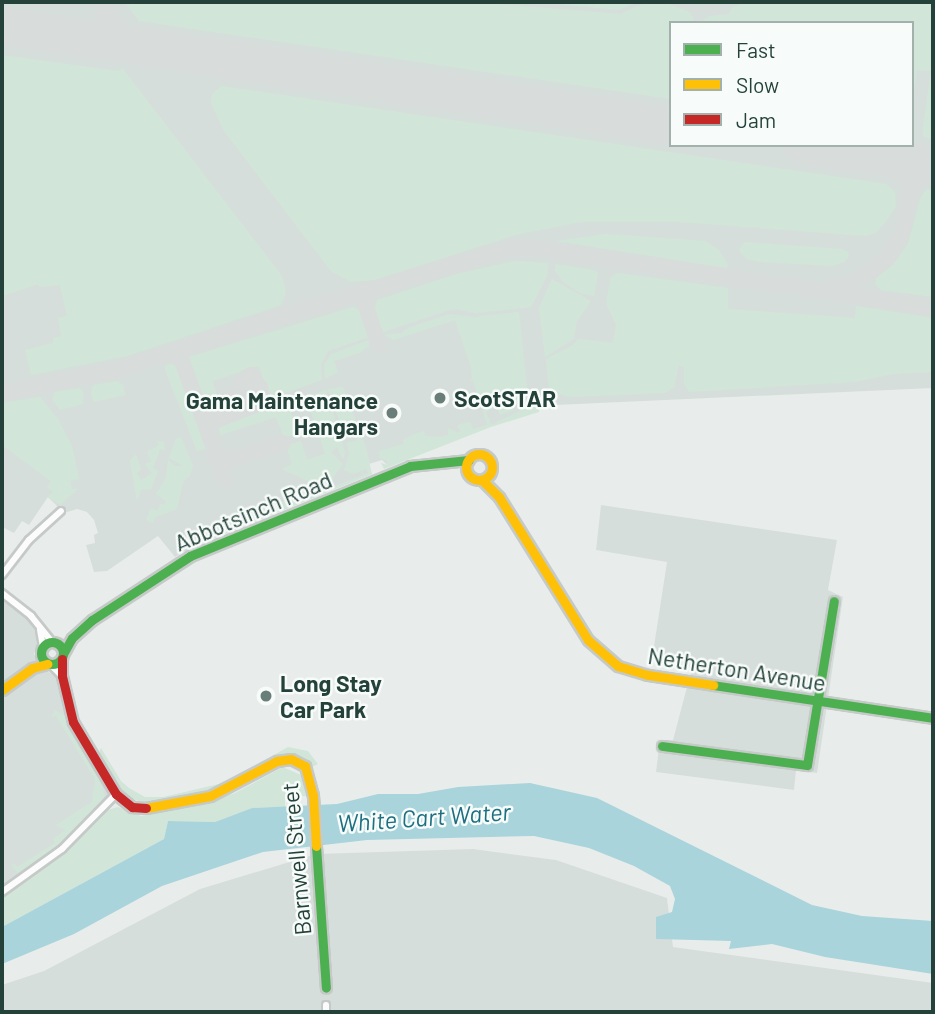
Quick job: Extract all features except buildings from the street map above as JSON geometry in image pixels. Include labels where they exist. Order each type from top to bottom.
[{"type":"street","points":[[446,461],[466,470],[470,477],[482,480],[491,473],[491,461],[485,455],[477,454],[469,460],[466,470]]},
{"type":"street","name":"Abbotsinch Road","points":[[48,647],[72,638],[102,614],[190,556],[400,470],[425,463],[469,460]]},
{"type":"street","name":"Netherton Avenue","points":[[491,473],[499,497]]},
{"type":"street","name":"Netherton Avenue","points":[[482,480],[499,497],[588,640],[618,666],[648,675],[933,718]]},
{"type":"street","points":[[2,575],[29,540],[61,511]]},
{"type":"street","points":[[2,593],[26,611],[40,628],[48,647],[48,664],[62,676]]},
{"type":"street","points":[[662,746],[807,765],[834,601]]},
{"type":"street","name":"Abbotsinch Road","points":[[62,656],[72,638]]},
{"type":"street","points":[[48,647],[62,656]]},
{"type":"street","points":[[2,690],[32,667],[48,647]]},
{"type":"street","points":[[32,667],[48,664],[62,656]]},
{"type":"street","points":[[2,892],[62,849],[116,794],[73,722],[62,676],[62,656]]},
{"type":"street","name":"Barnwell Street","points":[[116,794],[137,809],[198,799],[238,784],[277,761],[291,759],[308,771],[313,795],[326,988]]},
{"type":"shaded area","points":[[2,2],[933,2],[933,388],[556,405],[553,395],[542,396],[537,407],[387,465],[382,460],[369,464],[372,474],[190,548],[175,557],[158,536],[107,571],[94,572],[86,545],[95,543],[94,535],[98,533],[94,520],[87,512],[77,509],[64,513],[48,497],[29,525],[22,521],[14,533],[2,527]]},
{"type":"shaded area","points":[[601,505],[837,540],[828,590],[843,597],[817,773],[796,770],[794,790],[656,772],[660,740],[673,740],[692,668],[652,659],[667,562],[596,550]]},
{"type":"shaded area","points":[[2,600],[31,621],[40,638],[34,654],[44,669],[58,678],[67,714],[117,799],[59,855],[2,895]]},
{"type":"shaded area","points":[[473,849],[556,860],[667,898],[673,947],[933,983],[933,1012],[2,1012],[2,985],[44,971],[200,889],[316,854]]},
{"type":"green space","points":[[125,2],[474,2],[620,14],[647,2],[664,2],[690,12],[694,21],[669,21],[669,99],[139,21]]},
{"type":"green space","points":[[539,2],[638,2],[618,10]]},
{"type":"green space","points":[[738,2],[933,2],[933,140],[923,136],[931,71],[917,70],[914,91],[914,21],[703,21],[709,16],[729,14],[733,7],[740,5]]},
{"type":"green space","points":[[2,55],[117,71],[123,69],[282,276],[286,292],[281,305],[127,356],[31,375],[25,350],[53,343],[53,338],[61,336],[58,318],[67,316],[60,285],[40,287],[38,284],[2,296]]},
{"type":"green space","points":[[221,86],[886,184],[895,192],[896,206],[875,233],[865,236],[680,222],[582,222],[519,234],[374,280],[351,282],[331,271],[224,131],[211,103],[212,94]]},
{"type":"green space","points":[[927,189],[933,190],[933,297],[881,290],[876,285],[876,278],[894,264],[908,244],[921,197]]},
{"type":"green space","points":[[606,234],[705,241],[719,250],[728,265],[727,268],[556,241]]},
{"type":"green space","points":[[745,242],[842,249],[848,252],[849,256],[844,262],[832,266],[759,262],[747,259],[740,252],[739,249]]},
{"type":"green space","points":[[515,261],[548,263],[547,276],[531,307],[476,313],[453,309],[383,332],[375,309],[377,300],[457,274]]},
{"type":"green space","points":[[555,264],[594,270],[598,273],[594,296],[580,293],[563,282],[555,270]]},
{"type":"green space","points":[[618,273],[728,288],[728,309],[855,318],[856,306],[933,318],[933,372],[893,374],[855,382],[689,392],[684,384],[684,367],[679,365],[674,387],[665,393],[567,397],[549,388],[546,360],[549,357],[573,345],[578,339],[613,343],[616,325],[606,303],[611,277]]},
{"type":"green space","points":[[552,279],[591,301],[577,321],[574,339],[545,357],[539,308]]},
{"type":"green space","points":[[353,307],[360,311],[369,337],[328,351],[321,365],[322,380],[270,398],[259,366],[212,381],[221,408],[214,411],[204,399],[191,370],[189,357]]},
{"type":"green space","points":[[519,312],[527,389],[534,389],[533,393],[532,396],[519,394],[513,410],[500,415],[497,407],[486,412],[491,425],[532,405],[541,392],[539,412],[491,427],[384,469],[381,463],[388,465],[386,460],[380,458],[379,451],[404,444],[403,440],[412,435],[424,431],[425,436],[440,437],[448,435],[448,428],[458,433],[461,430],[457,427],[460,424],[470,422],[473,429],[487,425],[473,380],[468,381],[472,378],[471,367],[455,320],[394,340],[384,335],[402,333],[408,328],[450,314],[474,317]]},
{"type":"green space","points":[[369,340],[369,346],[361,352],[334,361],[338,372],[325,379],[324,365],[331,354]]},
{"type":"green space","points":[[174,363],[182,375],[211,445],[209,448],[197,451],[165,370],[166,365]]},
{"type":"green space","points":[[117,381],[123,385],[125,395],[94,402],[91,394],[93,385]]},
{"type":"green space","points":[[343,387],[366,448],[372,474],[200,544],[202,530],[207,526],[233,519],[237,521],[264,507],[292,499],[298,489],[327,489],[368,473],[366,469],[353,474],[344,470],[349,455],[347,442],[357,441],[355,435],[346,440],[328,389]]},
{"type":"green space","points":[[79,388],[83,392],[83,404],[60,410],[52,399],[55,392]]},
{"type":"green space","points":[[326,390],[345,452],[343,460],[337,447],[331,452],[343,464],[328,484],[312,483],[282,469],[292,464],[286,446],[301,441],[307,460],[325,454],[309,406],[291,412],[298,433],[284,438],[276,417],[221,435],[218,426]]},
{"type":"green space","points":[[40,397],[58,419],[72,446],[79,479],[70,481],[72,489],[78,489],[60,505],[47,497],[53,492],[47,487],[51,481],[2,445],[2,403]]},
{"type":"green space","points":[[181,437],[193,466],[190,475],[183,482],[177,509],[155,517],[153,523],[146,520],[151,508],[158,511],[160,504],[165,505],[166,501],[156,494],[166,478],[168,460],[174,466],[184,466],[169,458],[176,439]]},
{"type":"green space","points":[[157,441],[164,442],[165,450],[160,449],[153,468],[158,471],[151,489],[141,490],[137,501],[130,461],[136,454],[141,470],[136,473],[141,480],[152,473],[145,464],[151,462],[147,452],[159,445]]},
{"type":"green space","points":[[55,710],[65,716],[99,775],[105,797],[100,806],[53,850],[18,873],[12,866],[14,863],[17,867],[55,843],[53,839],[65,830],[56,825],[92,802],[95,779],[56,716],[52,717]]},
{"type":"green space","points":[[288,747],[308,751],[318,764],[312,767],[296,755],[281,756],[216,790],[150,805],[124,796],[99,753],[101,748],[121,781],[129,788],[145,797],[163,797],[223,783]]},
{"type":"green space","points":[[283,767],[301,775],[306,796],[285,797],[285,807],[252,808],[215,822],[168,821],[164,839],[2,927],[2,895],[59,856],[107,810],[118,807],[141,816],[206,803],[235,793]]},
{"type":"water","name":"White Cart Water","points":[[530,783],[597,798],[812,905],[862,916],[933,921],[933,974],[825,957],[772,944],[729,949],[731,941],[656,939],[656,917],[672,912],[675,899],[670,886],[634,866],[589,848],[534,836],[367,840],[263,852],[162,886],[74,934],[2,964],[2,927],[164,839],[168,821],[215,822],[252,808],[337,804],[378,794],[418,794],[458,787]]},
{"type":"taxiway","points":[[100,2],[126,36],[141,46],[153,48]]},
{"type":"taxiway","points":[[77,37],[89,37],[101,28],[105,19],[103,5]]},
{"type":"taxiway","points":[[827,289],[853,282],[871,272],[888,256],[902,232],[910,185],[902,169],[885,158]]},
{"type":"taxiway","points":[[910,193],[920,176],[933,169]]},
{"type":"taxiway","points":[[2,393],[121,369],[285,315],[507,249],[533,248],[933,308]]},
{"type":"taxiway","points":[[373,290],[367,296],[365,304],[379,346]]},
{"type":"taxiway","points":[[171,353],[182,361],[225,479]]},
{"type":"taxiway","points":[[203,412],[208,418],[217,420],[263,402],[260,387],[251,375],[245,378],[233,396]]},
{"type":"taxiway","points":[[218,456],[228,461],[283,443]]},
{"type":"runway","points":[[2,26],[669,126]]},
{"type":"runway","points":[[815,147],[933,165]]},
{"type":"traffic: fast","points":[[63,654],[72,638],[92,620],[190,556],[410,466],[469,460]]},
{"type":"traffic: fast","points":[[662,746],[807,765],[834,601]]},
{"type":"traffic: fast","points":[[52,642],[60,645],[63,653],[60,661],[52,664],[44,661],[41,653],[44,645],[52,642]]},
{"type":"traffic: fast","points":[[713,685],[933,718]]},
{"type":"traffic: fast","points":[[316,846],[326,988]]},
{"type":"traffic: slow","points":[[479,454],[488,458],[492,467],[488,476],[479,480],[470,476],[466,467],[470,458],[479,454]]},
{"type":"traffic: slow","points":[[482,480],[499,497],[588,640],[618,666],[648,675],[713,685]]},
{"type":"traffic: slow","points":[[2,690],[32,668],[47,664]]},
{"type":"traffic: slow","points":[[146,808],[210,796],[277,761],[291,759],[305,766],[313,795],[316,846]]},
{"type":"traffic: jam","points":[[62,659],[62,676],[73,722],[116,794],[132,807],[146,808]]},
{"type":"place","name":"ScotSTAR","points":[[440,398]]},
{"type":"place","name":"Gama Maintenance Hangars","points":[[392,413]]},
{"type":"place","name":"Long Stay Car Park","points":[[266,696]]}]
